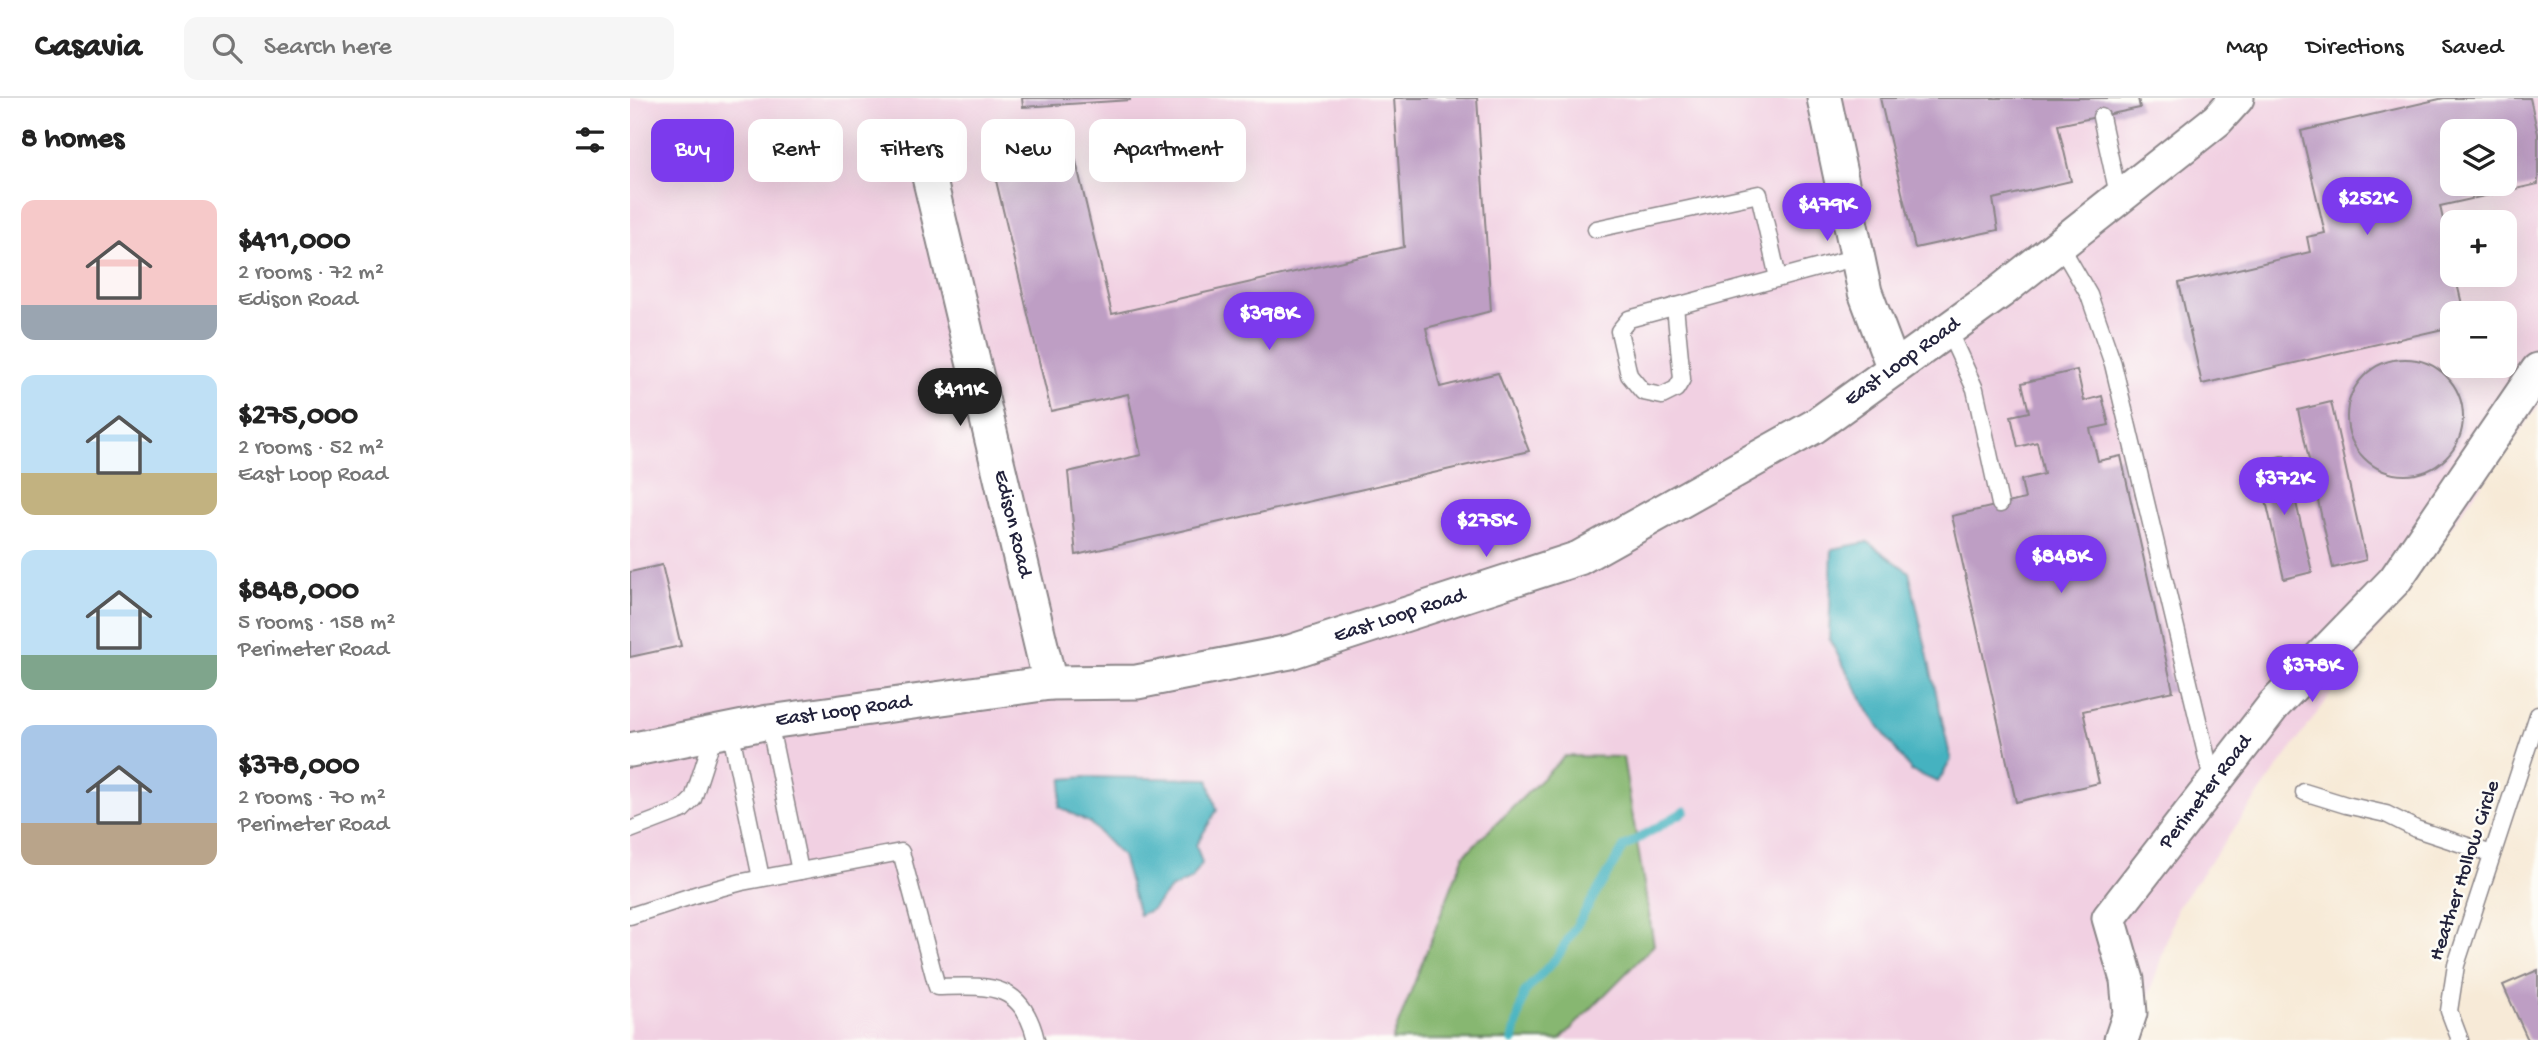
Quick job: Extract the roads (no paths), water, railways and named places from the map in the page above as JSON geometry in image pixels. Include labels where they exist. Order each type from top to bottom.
[{"type":"street","points":[[1824,98],[1865,292],[1894,369]]},
{"type":"street","name":"East Loop Road","points":[[630,750],[769,722],[1050,683],[1138,682],[1290,652],[1579,558],[1815,426],[2060,245],[2217,120],[2237,98]]},
{"type":"street","name":"Edison Road","points":[[930,182],[1050,683]]},
{"type":"street","name":"Perimeter Road","points":[[2121,1040],[2130,1013],[2127,980],[2109,918],[2274,705],[2395,580],[2538,370]]},
{"type":"lane","points":[[2101,117],[2119,199]]},
{"type":"lane","points":[[1596,229],[1759,194],[1779,278]]},
{"type":"lane","points":[[2060,245],[2089,295],[2113,364],[2213,783]]},
{"type":"lane","points":[[1675,306],[1682,379],[1676,389],[1662,396],[1643,392],[1629,375],[1619,331],[1629,319],[1675,306],[1857,257]]},
{"type":"lane","points":[[1948,330],[1975,389],[2000,504]]},
{"type":"lane","name":"Heather Hollow Circle","points":[[2460,1040],[2449,1010],[2456,965],[2538,715]]},
{"type":"lane","points":[[769,722],[800,871]]},
{"type":"lane","points":[[630,830],[682,810],[693,799],[722,730]]},
{"type":"lane","points":[[722,730],[761,878]]},
{"type":"lane","points":[[2304,792],[2386,814],[2416,829],[2492,854]]},
{"type":"lane","points":[[630,916],[701,893],[761,878],[901,852],[937,987],[981,986],[1011,994],[1031,1020],[1036,1040]]},
{"type":"water","points":[[1868,542],[1909,572],[1951,760],[1938,782],[1911,771],[1870,714],[1829,639],[1832,549]]},
{"type":"water","points":[[1063,779],[1208,779],[1217,810],[1196,845],[1202,863],[1192,879],[1170,889],[1151,910],[1139,915],[1122,856],[1090,823],[1059,807]]},
{"type":"waterway","points":[[1513,1040],[1524,993],[1558,956],[1624,847],[1685,811]]}]
